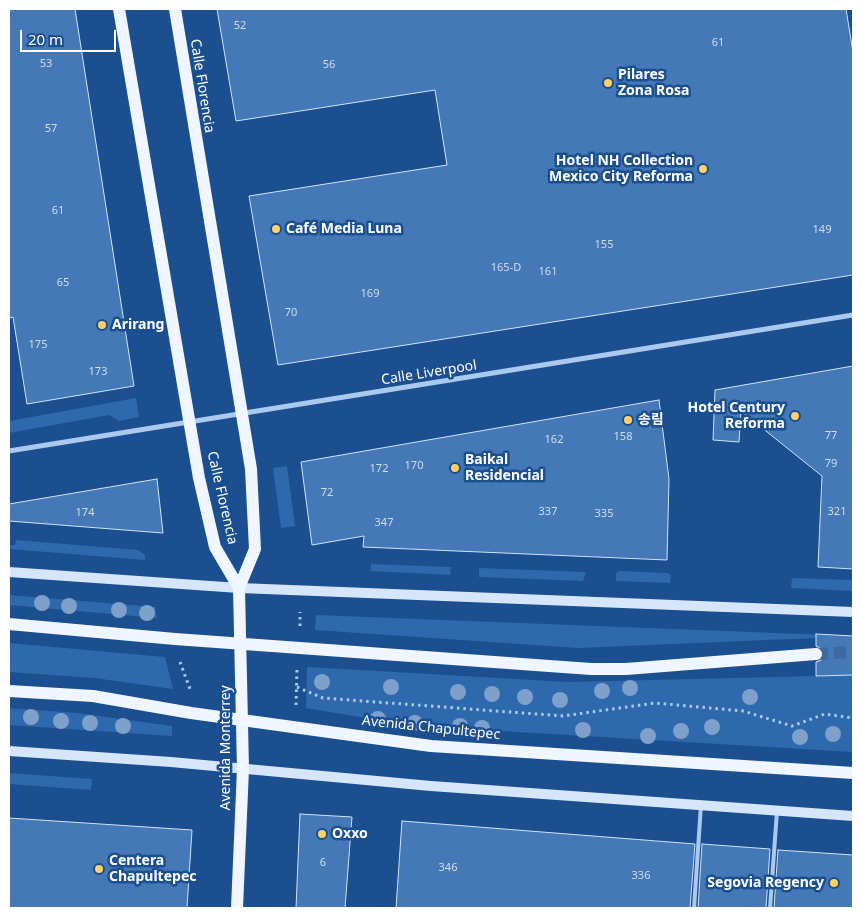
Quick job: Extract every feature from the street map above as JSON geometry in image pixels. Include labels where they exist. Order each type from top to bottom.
[{"type":"main road","name":"Calle Florencia","points":[[119,9],[199,478],[215,547],[239,588]]},
{"type":"main road","name":"Calle Florencia","points":[[174,9],[251,469],[255,549],[239,588]]},
{"type":"main road","points":[[9,572],[239,588],[853,612]]},
{"type":"main road","name":"Avenida Monterrey","points":[[237,908],[243,768],[239,588]]},
{"type":"main road","points":[[9,624],[241,644],[591,669],[626,669],[816,654]]},
{"type":"main road","name":"Avenida Chapultepec","points":[[9,691],[93,696],[242,720],[431,746],[853,773]]},
{"type":"main road","points":[[9,751],[243,768],[431,786],[853,816]]},
{"type":"street","name":"Calle Liverpool","points":[[9,451],[190,424],[853,315]]},
{"type":"lane","points":[[694,908],[701,805]]},
{"type":"lane","points":[[770,908],[777,811]]},
{"type":"path","points":[[299,633],[300,612]]},
{"type":"path","points":[[179,657],[191,694]]},
{"type":"path","points":[[296,708],[297,666]]},
{"type":"path","points":[[297,687],[323,698],[562,716],[655,703],[743,711],[792,726],[825,714],[853,718]]},
{"type":"shaded area","points":[[136,398],[139,417],[119,421],[109,415],[9,433],[9,421]]},
{"type":"shaded area","points":[[287,466],[295,526],[281,528],[273,468]]},
{"type":"shaded area","points":[[16,540],[138,550],[145,555],[145,560],[9,549],[9,545],[15,545]]},
{"type":"shaded area","points":[[371,564],[451,567],[450,575],[371,571]]},
{"type":"shaded area","points":[[479,568],[586,572],[583,581],[479,577]]},
{"type":"shaded area","points":[[620,571],[667,573],[671,575],[670,583],[616,581],[616,573]]},
{"type":"shaded area","points":[[792,578],[853,580],[853,591],[791,588]]},
{"type":"shaded area","points":[[9,595],[155,607],[157,618],[9,605]]},
{"type":"shaded area","points":[[316,615],[853,636],[853,752],[451,728],[396,723],[306,708],[307,667],[569,682],[816,676],[816,638],[578,648],[315,630]]},
{"type":"shaded area","points":[[9,643],[165,657],[173,689],[94,678],[9,672]]},
{"type":"shaded area","points":[[9,708],[77,713],[172,726],[172,736],[9,725]]},
{"type":"shaded area","points":[[9,773],[92,779],[91,790],[9,784]]},
{"type":"building","points":[[9,9],[75,9],[134,386],[27,404],[13,317],[9,318]]},
{"type":"building","points":[[217,9],[846,9],[853,52],[853,275],[278,365],[249,196],[447,165],[435,90],[236,121]]},
{"type":"building","points":[[853,366],[853,569],[818,567],[822,476],[741,411],[739,442],[713,440],[715,390]]},
{"type":"building","points":[[659,400],[669,479],[667,560],[363,547],[364,536],[312,545],[301,462]]},
{"type":"building","points":[[157,479],[163,533],[9,521],[9,504]]},
{"type":"building","points":[[816,634],[853,636],[853,675],[816,676],[816,662],[821,660],[824,654],[822,649],[816,646]]},
{"type":"building","points":[[300,814],[352,817],[345,908],[296,908]]},
{"type":"building","name":"Centera Chapultepec","points":[[9,818],[192,830],[187,908],[9,908]]},
{"type":"building","points":[[402,821],[695,844],[690,908],[396,908]]},
{"type":"building","points":[[702,844],[770,849],[766,908],[698,908]]},
{"type":"building","points":[[778,850],[853,855],[853,908],[774,908]]},
{"type":"tunnel","points":[[816,654],[853,652]]},
{"type":"place","name":"Pilares Zona Rosa","points":[[608,83]]},
{"type":"place","name":"Hotel NH Collection Mexico City Reforma","points":[[703,169]]},
{"type":"place","name":"Café Media Luna","points":[[276,229]]},
{"type":"place","name":"Arirang","points":[[102,325]]},
{"type":"place","name":"Hotel Century Reforma","points":[[795,416]]},
{"type":"place","name":"송림","points":[[628,420]]},
{"type":"place","name":"Baikal Residencial","points":[[455,468]]},
{"type":"place","name":"Oxxo","points":[[322,834]]},
{"type":"place","name":"Centera Chapultepec","points":[[99,869]]},
{"type":"place","name":"Segovia Regency","points":[[834,883]]}]
